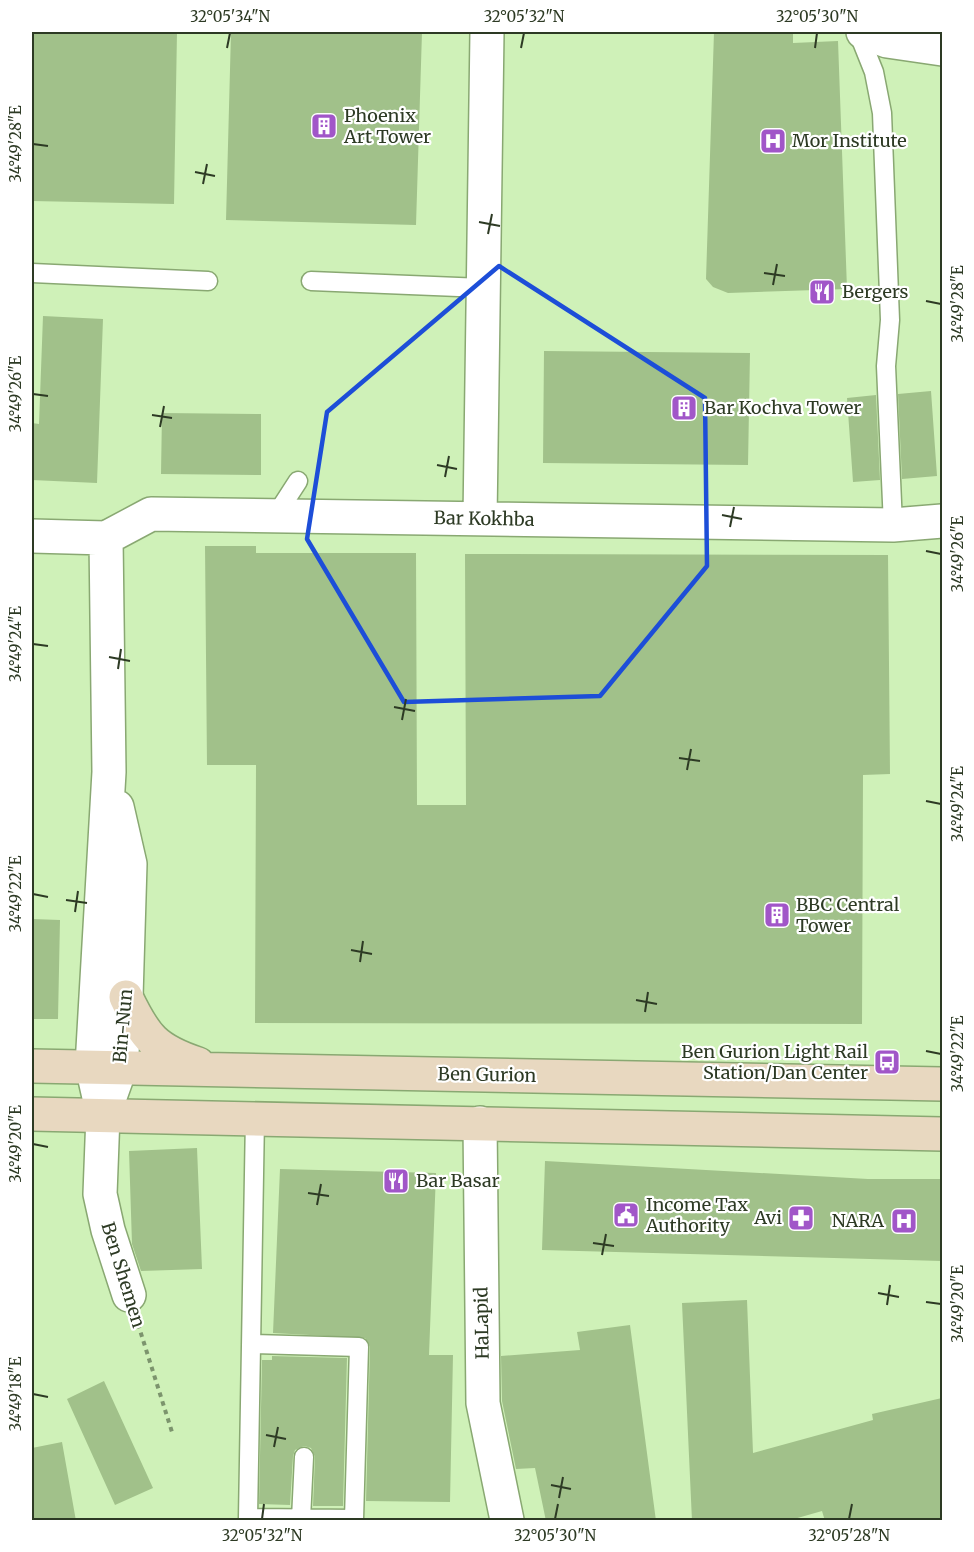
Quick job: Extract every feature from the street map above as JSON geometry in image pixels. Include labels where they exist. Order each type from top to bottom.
[{"type":"main road","points":[[126,997],[146,1035],[178,1058],[217,1070]]},
{"type":"main road","name":"Ben Gurion","points":[[32,1066],[942,1084]]},
{"type":"main road","points":[[32,1114],[942,1134]]},
{"type":"street","points":[[480,519],[487,32]]},
{"type":"street","points":[[863,32],[887,41],[942,49]]},
{"type":"street","name":"Bar Kokhba","points":[[106,538],[151,513],[893,525],[942,521]]},
{"type":"street","points":[[32,536],[106,538]]},
{"type":"street","name":"Bin-Nun","points":[[103,1115],[106,1066],[109,772],[106,538]]},
{"type":"street","name":"Bin-Nun","points":[[106,1066],[126,997],[130,864],[109,772]]},
{"type":"street","name":"Ben Shemen","points":[[103,1115],[100,1194],[129,1295]]},
{"type":"street","name":"HaLapid","points":[[480,1123],[483,1403],[507,1521]]},
{"type":"lane","points":[[858,32],[874,72],[882,113],[890,320],[886,366],[893,525]]},
{"type":"lane","points":[[32,273],[208,281]]},
{"type":"lane","points":[[311,281],[483,288]]},
{"type":"lane","points":[[276,515],[298,481]]},
{"type":"lane","points":[[251,1344],[359,1347],[354,1519],[248,1518],[251,1344],[255,1118]]},
{"type":"lane","points":[[301,1519],[304,1457]]},
{"type":"path","name":"Ben Shemen","points":[[129,1295],[172,1432]]},
{"type":"highlighted area","points":[[499,266],[705,398],[707,566],[600,696],[404,702],[307,539],[327,412]]},
{"type":"building","points":[[32,32],[177,32],[174,204],[32,201]]},
{"type":"building","name":"Phoenix Art Tower","points":[[231,32],[422,32],[416,225],[226,220]]},
{"type":"building","points":[[714,32],[793,32],[793,43],[838,41],[847,289],[728,293],[713,287],[706,279]]},
{"type":"building","points":[[43,316],[103,319],[97,483],[32,480],[32,423],[39,424]]},
{"type":"building","name":"Bar Kochva Tower","points":[[544,351],[750,353],[748,465],[543,463]]},
{"type":"building","points":[[931,391],[937,476],[902,479],[898,394]]},
{"type":"building","points":[[876,395],[880,480],[853,482],[847,398]]},
{"type":"building","points":[[162,413],[261,414],[261,475],[161,474]]},
{"type":"building","points":[[205,546],[256,546],[256,553],[416,553],[417,805],[466,805],[465,554],[888,555],[890,774],[863,775],[862,1024],[255,1023],[256,765],[207,765]]},
{"type":"building","points":[[32,919],[60,920],[58,1019],[32,1019]]},
{"type":"building","points":[[197,1148],[202,1269],[141,1271],[132,1244],[129,1151]]},
{"type":"building","points":[[545,1161],[868,1179],[942,1179],[942,1261],[542,1250]]},
{"type":"building","points":[[280,1169],[436,1173],[429,1355],[453,1355],[450,1502],[366,1501],[370,1347],[365,1338],[273,1333]]},
{"type":"building","points":[[747,1300],[753,1453],[873,1420],[872,1414],[942,1398],[942,1521],[825,1521],[822,1511],[787,1521],[692,1521],[682,1303]]},
{"type":"building","points":[[630,1325],[656,1521],[546,1521],[535,1468],[516,1469],[502,1401],[501,1356],[580,1350],[577,1332]]},
{"type":"building","points":[[272,1356],[347,1358],[343,1506],[313,1506],[315,1457],[311,1448],[304,1446],[295,1450],[293,1456],[290,1505],[259,1504],[262,1360],[272,1360]]},
{"type":"building","points":[[104,1381],[153,1488],[115,1505],[67,1399]]},
{"type":"building","points":[[62,1442],[76,1521],[32,1521],[32,1448]]},
{"type":"place","name":"Phoenix Art Tower","points":[[324,126]]},
{"type":"place","name":"Mor Institute","points":[[773,141]]},
{"type":"place","name":"Bergers","points":[[822,292]]},
{"type":"place","name":"Bar Kochva Tower","points":[[684,408]]},
{"type":"place","name":"BBC Central Tower","points":[[777,915]]},
{"type":"place","name":"Ben Gurion Light Rail Station/Dan Center","points":[[887,1062]]},
{"type":"place","name":"Bar Basar","points":[[396,1181]]},
{"type":"place","name":"Income Tax Authority","points":[[626,1215]]},
{"type":"place","name":"Avi","points":[[801,1218]]},
{"type":"place","name":"NARA","points":[[904,1221]]}]
